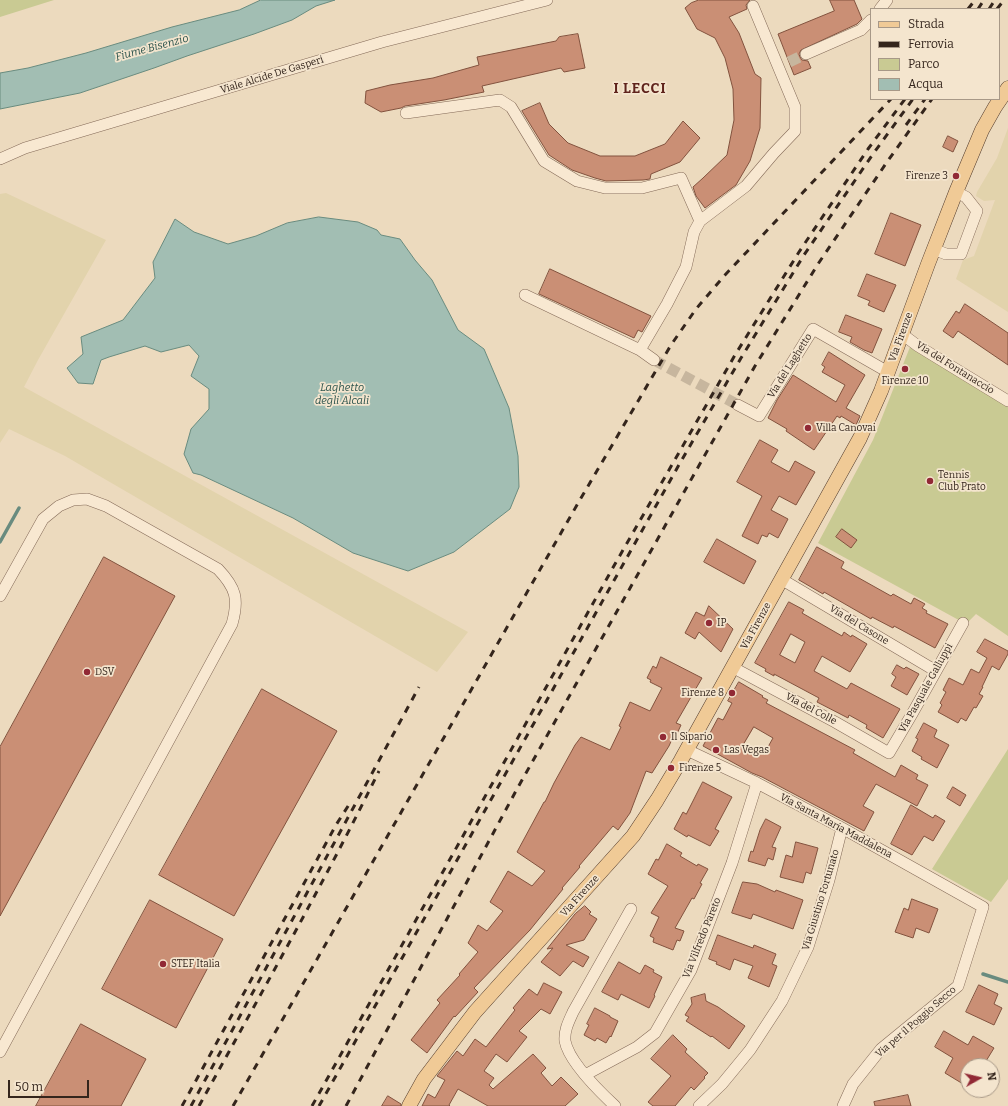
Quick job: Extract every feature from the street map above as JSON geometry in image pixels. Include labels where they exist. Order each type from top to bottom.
[{"type":"main road","name":"Via Firenze","points":[[1000,100],[1008,88]]},
{"type":"main road","name":"Via Firenze","points":[[409,1106],[424,1079],[474,1012],[633,836],[687,750],[860,438],[888,372],[933,249],[956,192],[982,130],[1000,100]]},
{"type":"street","name":"Viale Alcide De Gasperi","points":[[0,159],[25,148],[382,42],[547,0]]},
{"type":"street","points":[[881,8],[887,0]]},
{"type":"street","points":[[640,350],[667,304],[686,267],[694,232],[700,221],[746,186],[774,152],[795,131],[795,107],[784,65],[753,6]]},
{"type":"street","points":[[806,54],[861,30],[870,21]]},
{"type":"street","points":[[406,113],[500,100],[511,107],[544,161],[577,181],[605,188],[642,188],[681,178],[700,221]]},
{"type":"street","points":[[933,249],[946,254],[961,254],[976,210],[966,197],[956,192]]},
{"type":"street","points":[[524,295],[640,350],[654,360]]},
{"type":"street","name":"Via del Laghetto","points":[[738,404],[759,416],[813,329],[888,372]]},
{"type":"street","name":"Via del Fontanaccio","points":[[902,334],[918,346],[1008,401]]},
{"type":"street","points":[[0,596],[43,519],[58,506],[73,500],[87,499],[106,506],[218,569],[227,579],[235,594],[236,610],[232,624],[0,1052]]},
{"type":"street","name":"Via del Casone","points":[[781,579],[936,671]]},
{"type":"street","name":"Via Pasquale Galluppi","points":[[889,753],[962,623]]},
{"type":"street","name":"Via del Colle","points":[[732,667],[835,722],[889,753]]},
{"type":"street","name":"Via Santa Maria Maddalena","points":[[687,750],[757,783],[842,828],[983,907]]},
{"type":"street","name":"Via Vilfredo Pareto","points":[[585,1075],[637,1047],[655,1032],[691,970],[732,863],[757,783]]},
{"type":"street","name":"Via Giustino Fortunato","points":[[699,1106],[722,1084],[745,1056],[782,1001],[808,946],[829,880],[842,828]]},
{"type":"street","name":"Via per il Poggio Secco","points":[[843,1106],[853,1084],[881,1049],[958,986],[983,907]]},
{"type":"street","points":[[615,1106],[585,1075],[570,1054],[565,1040],[566,1026],[632,909]]},
{"type":"shaded area","points":[[1008,128],[1008,312],[956,279],[963,260],[974,256],[995,200],[984,201],[976,196],[997,158]]},
{"type":"shaded area","points":[[6,193],[106,240],[24,387],[468,632],[437,672],[65,456],[9,429],[0,443],[0,194]]},
{"type":"green space","points":[[0,0],[54,0],[0,17]]},
{"type":"green space","name":"Tennis Club Prato","points":[[910,347],[1008,406],[1008,636],[976,614],[966,624],[818,543],[873,440]]},
{"type":"green space","points":[[1008,749],[1008,879],[991,902],[932,869]]},
{"type":"water","name":"Fiume Bisenzio","points":[[261,0],[335,0],[316,6],[292,20],[254,34],[80,93],[0,109],[0,73],[28,68],[86,53],[172,27],[239,10]]},
{"type":"water","name":"Laghetto degli Alcali","points":[[319,217],[358,222],[377,230],[381,235],[400,239],[432,280],[458,330],[484,349],[509,408],[518,456],[519,487],[510,509],[454,552],[408,571],[353,553],[293,518],[201,475],[193,473],[184,454],[191,429],[209,409],[209,389],[191,376],[199,356],[189,345],[161,352],[145,346],[101,360],[93,384],[78,383],[67,368],[83,354],[81,337],[123,320],[155,278],[153,262],[175,219],[194,232],[228,244],[256,236],[287,223]]},
{"type":"building","points":[[699,0],[750,0],[746,5],[747,9],[729,17],[739,33],[755,74],[761,78],[760,128],[750,161],[736,185],[705,208],[696,196],[693,187],[727,155],[734,120],[733,89],[725,58],[715,38],[697,29],[685,8],[691,3]]},
{"type":"building","points":[[830,0],[854,0],[862,19],[857,24],[801,50],[799,54],[800,57],[802,60],[808,61],[811,68],[794,75],[778,34],[834,11]]},
{"type":"building","points":[[578,34],[585,68],[564,72],[561,68],[482,86],[484,92],[405,106],[381,112],[365,103],[366,91],[390,85],[433,78],[479,65],[477,57],[556,41],[559,37]]},
{"type":"building","points":[[540,103],[549,124],[568,143],[600,156],[635,156],[665,144],[683,121],[700,138],[680,162],[651,174],[650,179],[606,181],[572,170],[549,155],[522,111]]},
{"type":"building","points":[[948,136],[958,141],[953,152],[943,147]]},
{"type":"building","points":[[891,213],[921,225],[905,266],[875,254]]},
{"type":"building","points":[[550,269],[651,316],[642,332],[638,330],[634,338],[539,294]]},
{"type":"building","points":[[867,274],[896,285],[884,312],[868,305],[870,301],[858,296]]},
{"type":"building","points":[[965,304],[1008,333],[1008,365],[958,331],[953,338],[943,331],[956,311],[959,313]]},
{"type":"building","points":[[846,315],[882,329],[872,353],[850,342],[852,337],[839,332]]},
{"type":"building","points":[[829,352],[865,375],[846,408],[860,416],[856,425],[841,416],[840,418],[837,416],[814,450],[786,431],[787,429],[768,418],[777,400],[793,375],[836,402],[845,385],[822,372],[825,367],[822,365]]},
{"type":"building","points":[[760,440],[778,450],[771,462],[789,472],[795,461],[815,472],[796,505],[779,496],[771,510],[788,519],[778,538],[769,533],[767,537],[762,535],[758,544],[742,536],[762,496],[737,482]]},
{"type":"building","points":[[842,529],[857,540],[851,548],[836,537]]},
{"type":"building","points":[[717,539],[756,561],[744,584],[704,562]]},
{"type":"building","points":[[817,547],[844,562],[841,568],[891,596],[893,594],[911,604],[914,598],[925,604],[922,608],[927,611],[926,613],[948,624],[935,648],[894,626],[893,628],[872,617],[871,619],[824,592],[823,594],[799,580]]},
{"type":"building","name":"DSV","points":[[104,557],[175,596],[0,916],[0,747]]},
{"type":"building","points":[[789,602],[804,610],[802,613],[842,636],[844,632],[867,644],[850,672],[822,656],[814,671],[847,689],[851,683],[900,709],[883,738],[866,728],[867,725],[849,715],[848,718],[817,702],[819,698],[774,674],[774,676],[765,671],[766,669],[755,663]],"holes":[[[791,634],[805,642],[795,663],[780,655]]]},
{"type":"building","points":[[709,606],[733,629],[721,652],[699,632],[695,639],[685,633],[696,612],[704,616]]},
{"type":"building","points":[[985,639],[1008,651],[1008,654],[999,670],[992,666],[979,694],[983,696],[976,708],[974,707],[966,721],[961,718],[958,723],[938,712],[942,705],[940,703],[946,692],[943,690],[949,678],[963,685],[971,669],[979,673],[987,658],[977,652]]},
{"type":"building","points":[[661,657],[702,678],[676,723],[681,725],[675,738],[673,737],[652,773],[646,771],[630,813],[618,830],[613,826],[579,866],[580,867],[530,930],[474,988],[478,992],[455,1017],[454,1016],[427,1053],[411,1040],[440,1003],[437,1000],[460,975],[459,974],[478,952],[468,943],[478,925],[487,931],[503,911],[490,902],[508,871],[532,886],[545,871],[517,852],[575,745],[581,737],[610,750],[621,727],[619,726],[630,702],[650,711],[662,688],[650,682],[651,680],[647,678],[653,666],[656,668]]},
{"type":"building","points":[[897,665],[904,669],[906,667],[919,674],[907,695],[891,686],[896,677],[892,674]]},
{"type":"building","points":[[739,682],[763,696],[762,697],[768,700],[766,703],[855,750],[853,753],[895,777],[901,765],[918,775],[916,779],[928,785],[917,806],[876,784],[863,806],[874,812],[864,831],[703,746],[718,718],[723,720],[732,703],[728,701]],"holes":[[[754,727],[773,738],[764,754],[744,744]]]},
{"type":"building","points":[[262,689],[337,731],[234,916],[159,875]]},
{"type":"building","points":[[924,723],[937,730],[934,737],[949,745],[937,768],[921,759],[922,757],[912,751],[918,739],[916,738]]},
{"type":"building","points":[[703,782],[732,797],[715,829],[719,831],[710,846],[688,835],[687,837],[674,829],[683,812],[686,814]]},
{"type":"building","points":[[953,787],[966,795],[960,806],[947,798]]},
{"type":"building","points":[[911,805],[933,818],[935,815],[945,821],[933,841],[924,836],[912,855],[891,844]]},
{"type":"building","points":[[766,819],[781,827],[772,847],[776,848],[773,860],[768,858],[765,866],[748,861]]},
{"type":"building","points":[[796,842],[818,848],[811,874],[806,872],[803,883],[780,877],[786,855],[792,857]]},
{"type":"building","points":[[667,844],[682,853],[680,856],[697,866],[698,864],[708,869],[700,883],[702,884],[694,899],[692,898],[675,928],[684,931],[680,941],[677,940],[673,950],[653,942],[654,938],[650,936],[659,917],[651,913],[668,886],[648,874],[656,859],[658,860]]},
{"type":"building","points":[[743,882],[757,884],[775,892],[776,890],[803,900],[793,929],[753,914],[751,919],[732,913]]},
{"type":"building","points":[[912,899],[938,909],[929,933],[916,928],[913,938],[895,932],[904,908],[908,910]]},
{"type":"building","name":"STEF Italia","points":[[150,900],[223,939],[176,1028],[102,989]]},
{"type":"building","points":[[585,906],[591,912],[589,914],[597,919],[584,940],[566,945],[589,957],[583,967],[573,961],[560,976],[541,962],[553,948],[547,949],[575,914]]},
{"type":"building","points":[[718,935],[753,948],[754,945],[776,954],[772,964],[777,966],[769,987],[748,978],[753,966],[734,959],[730,970],[709,959]]},
{"type":"building","points":[[619,962],[640,974],[645,965],[662,977],[649,1008],[621,994],[618,1000],[602,992]]},
{"type":"building","points":[[544,983],[562,992],[550,1014],[541,1009],[519,1031],[527,1037],[507,1062],[496,1054],[484,1071],[494,1078],[489,1085],[493,1089],[533,1054],[546,1068],[541,1073],[552,1086],[561,1077],[578,1094],[565,1106],[488,1106],[458,1089],[449,1105],[450,1106],[422,1106],[428,1094],[435,1098],[445,1080],[437,1076],[457,1051],[463,1056],[475,1039],[486,1047],[515,1010],[513,1008],[529,989],[537,995]]},
{"type":"building","points":[[979,985],[998,994],[994,1004],[1002,1008],[994,1025],[966,1012]]},
{"type":"building","points":[[705,994],[706,1001],[718,1007],[745,1026],[729,1049],[712,1036],[711,1037],[686,1021],[689,1017],[685,1015],[692,1004],[691,998]]},
{"type":"building","points":[[595,1008],[618,1021],[611,1037],[610,1036],[606,1043],[597,1038],[595,1041],[584,1035],[589,1025],[587,1024]]},
{"type":"building","points":[[81,1024],[146,1059],[121,1106],[36,1106]]},
{"type":"building","points":[[944,1031],[968,1045],[973,1036],[994,1048],[988,1058],[960,1058],[960,1082],[945,1073],[953,1058],[935,1047]]},
{"type":"building","points":[[673,1035],[687,1049],[685,1052],[708,1073],[694,1090],[691,1087],[675,1106],[653,1106],[648,1102],[671,1076],[651,1059]]},
{"type":"building","points":[[908,1095],[911,1106],[875,1106],[874,1102]]},
{"type":"building","points":[[388,1096],[401,1104],[401,1106],[382,1106]]},
{"type":"waterway","points":[[0,542],[19,508]]},
{"type":"waterway","points":[[983,974],[1008,982]]},
{"type":"tunnel","points":[[789,62],[806,54]]},
{"type":"tunnel","points":[[654,360],[738,405]]},
{"type":"railway","points":[[969,8],[975,0]]},
{"type":"railway","points":[[979,8],[984,0]]},
{"type":"railway","points":[[990,8],[995,0]]},
{"type":"railway","points":[[998,8],[1004,0]]},
{"type":"railway","points":[[233,1106],[581,498],[671,345],[696,309],[725,275],[890,100]]},
{"type":"railway","points":[[312,1106],[615,564],[735,355],[799,252],[868,149],[904,100]]},
{"type":"railway","points":[[319,1106],[680,463],[741,358],[804,255],[873,154],[912,100]]},
{"type":"railway","points":[[906,125],[924,100]]},
{"type":"railway","points":[[346,1106],[517,789],[755,366],[818,264],[931,100]]},
{"type":"railway","points":[[191,1106],[419,687]]},
{"type":"railway","points":[[199,1106],[314,898],[379,771]]},
{"type":"railway","points":[[182,1106],[336,825],[350,803]]},
{"type":"place","name":"Firenze 3","points":[[956,176]]},
{"type":"place","name":"Firenze 10","points":[[905,369]]},
{"type":"place","name":"Villa Canovai","points":[[808,428]]},
{"type":"place","name":"Tennis Club Prato","points":[[930,481]]},
{"type":"place","name":"IP","points":[[709,623]]},
{"type":"place","name":"DSV","points":[[87,672]]},
{"type":"place","name":"Firenze 8","points":[[732,693]]},
{"type":"place","name":"Il Sipario","points":[[663,737]]},
{"type":"place","name":"Las Vegas","points":[[716,750]]},
{"type":"place","name":"Firenze 5","points":[[671,768]]},
{"type":"place","name":"STEF Italia","points":[[163,964]]},
{"type":"district","name":"I LECCI","points":[[640,89]]}]
